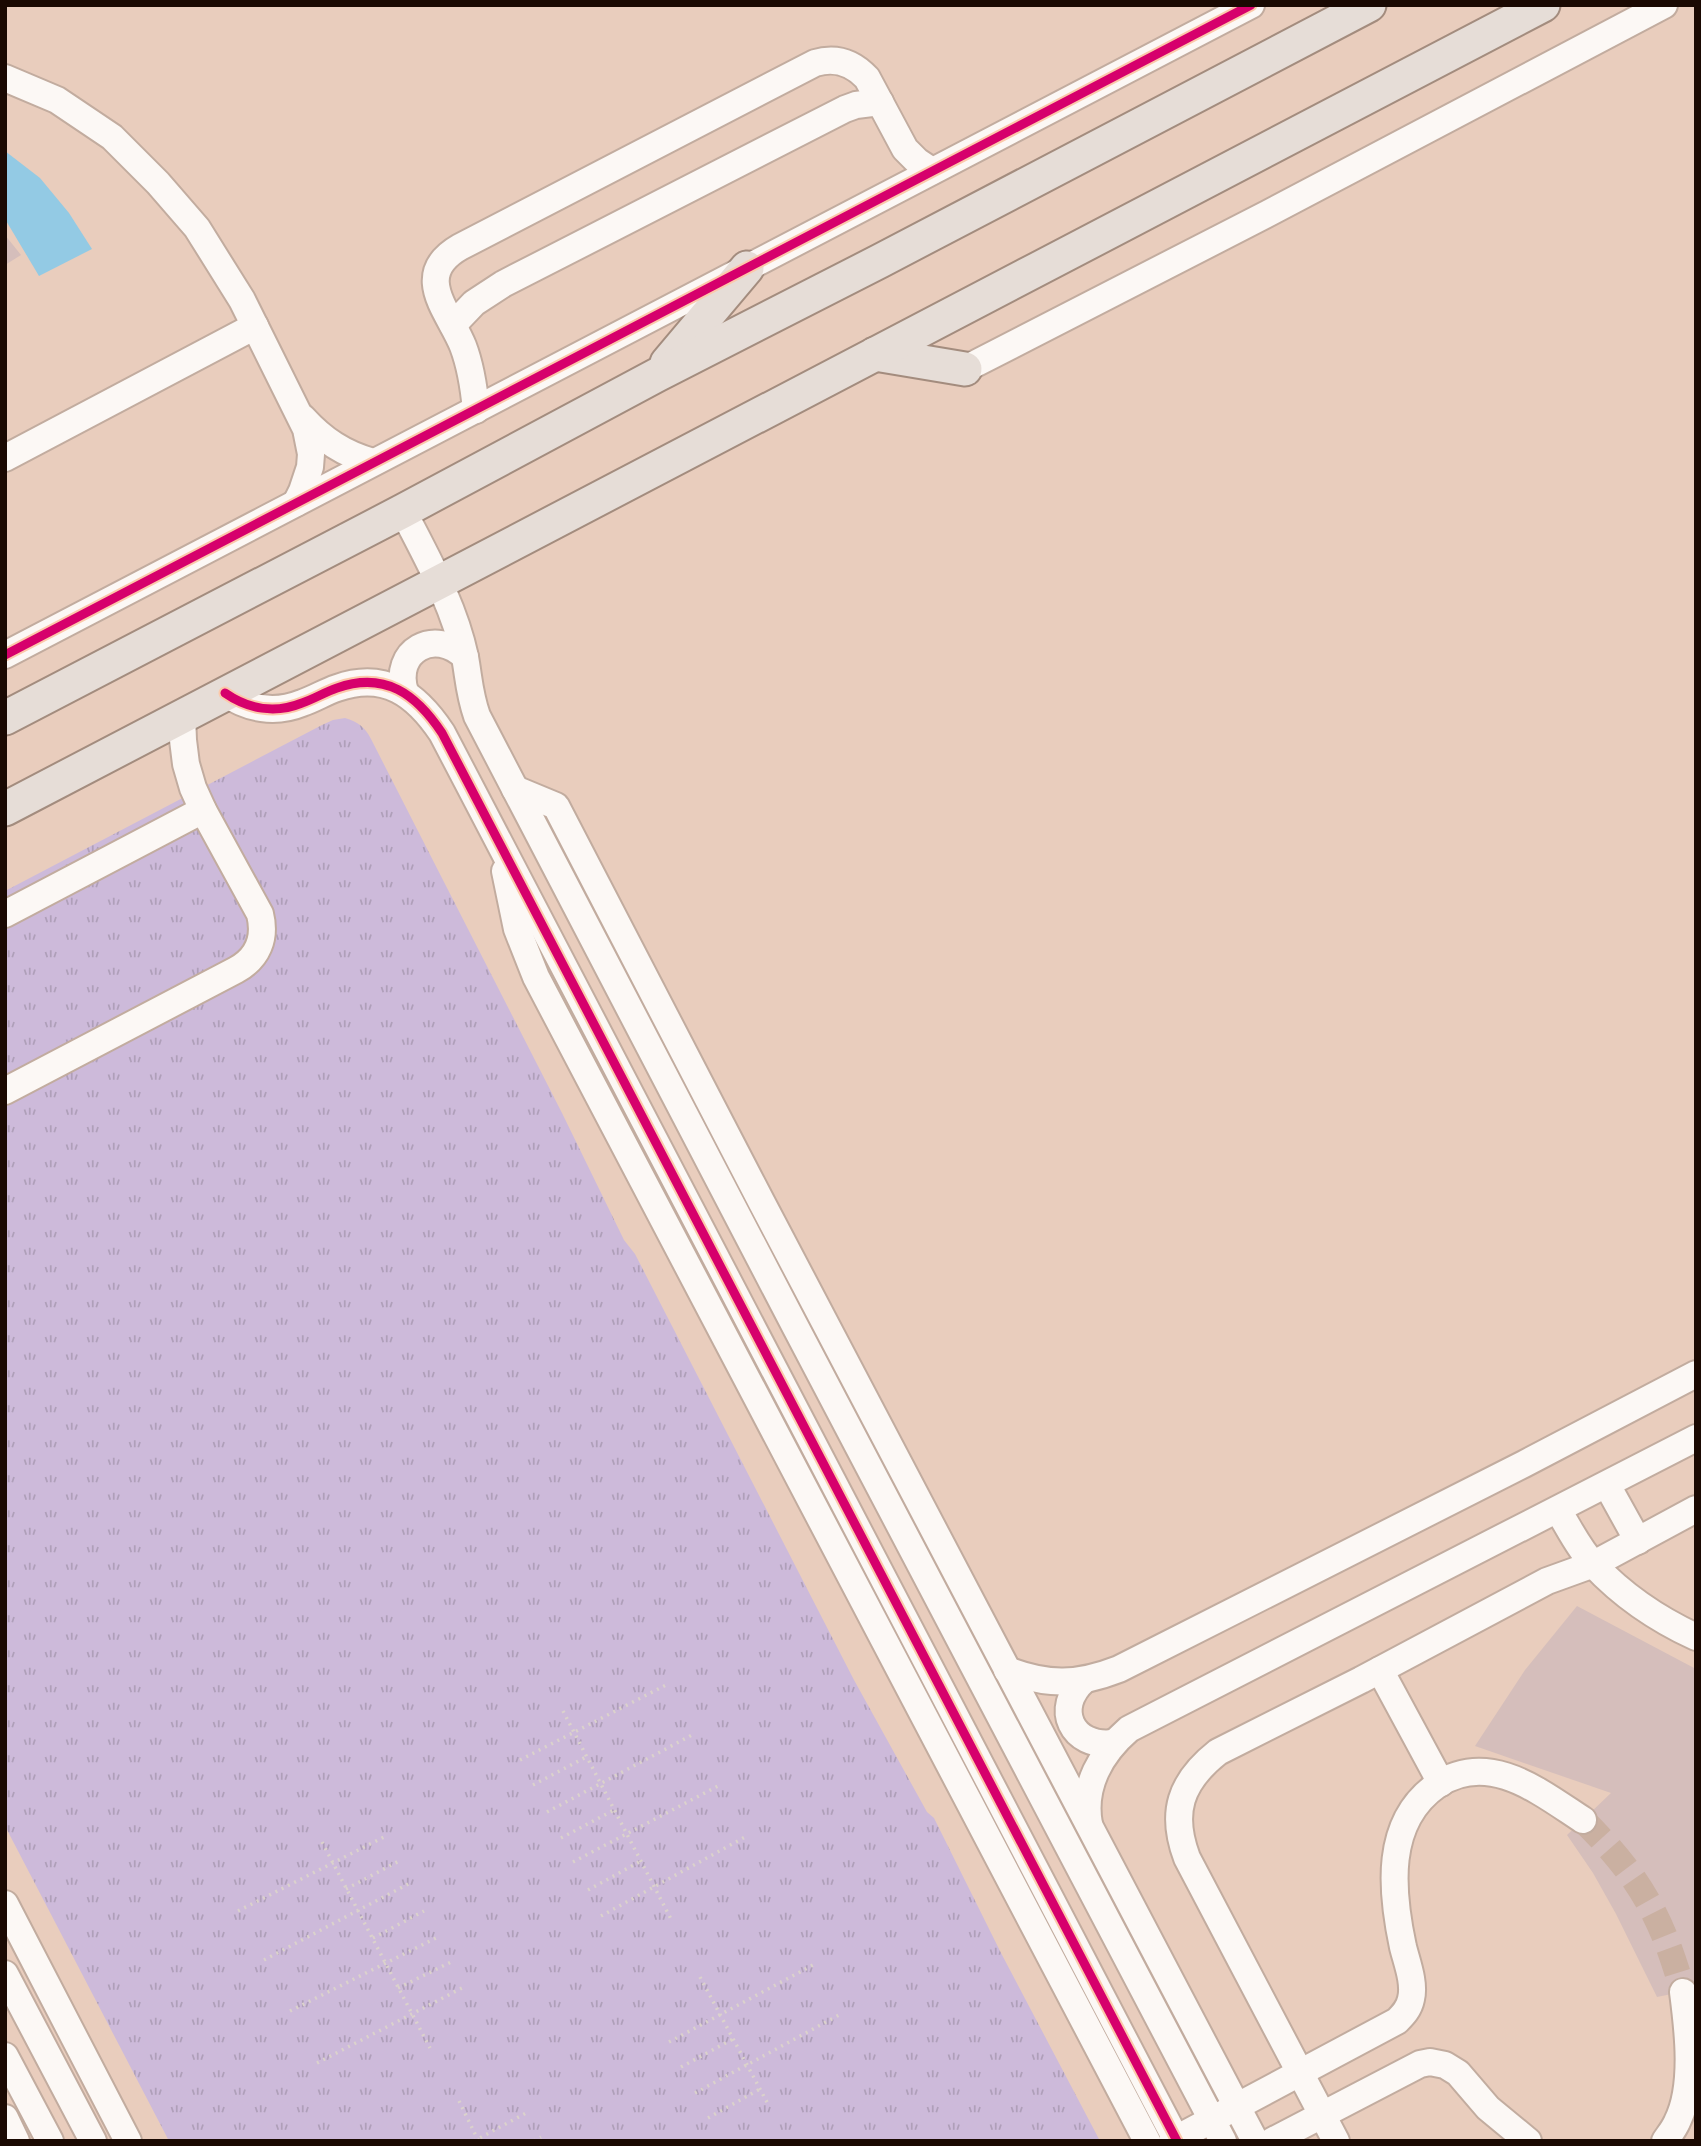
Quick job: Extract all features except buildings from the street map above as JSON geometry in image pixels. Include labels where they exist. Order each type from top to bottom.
[{"type":"main road","points":[[5,718],[1369,5]]},
{"type":"main road","points":[[5,809],[1543,5]]},
{"type":"main road","points":[[657,375],[747,268]]},
{"type":"main road","points":[[876,354],[964,369]]},
{"type":"street","points":[[5,655],[1251,5]]},
{"type":"street","points":[[964,369],[1267,214],[1664,5]]},
{"type":"street","points":[[476,410],[469,366],[453,325],[437,296],[436,278],[443,260],[450,252],[815,63],[835,60],[853,66],[867,78],[905,149],[932,171]]},
{"type":"street","points":[[5,78],[57,100],[112,137],[158,183],[197,228],[242,300],[302,417],[311,454],[307,479],[296,503]]},
{"type":"street","points":[[453,325],[474,303],[503,284],[845,109],[880,102]]},
{"type":"street","points":[[5,458],[255,326]]},
{"type":"street","points":[[302,417],[326,441],[373,463]]},
{"type":"street","points":[[403,511],[440,580],[465,657],[477,716],[1217,2130]]},
{"type":"street","points":[[405,692],[402,675],[404,666],[408,658],[422,646],[440,643],[449,645],[465,657]]},
{"type":"street","points":[[225,693],[241,704],[260,709],[280,709],[299,705],[336,688],[355,683],[376,683],[405,692],[428,712],[442,733],[1175,2140],[1217,2130],[1237,2106],[1397,2021],[1406,2012],[1412,1987],[1398,1914],[1396,1851],[1410,1812],[1424,1796],[1441,1783],[1462,1775],[1485,1772],[1508,1776],[1529,1785],[1583,1820]]},
{"type":"street","points":[[5,1091],[246,965],[254,957],[262,936],[260,914],[193,788],[186,764],[183,715]]},
{"type":"street","points":[[514,789],[556,806],[1255,2141]]},
{"type":"street","points":[[5,914],[203,810]]},
{"type":"street","points":[[504,851],[505,873],[517,929],[536,977],[1147,2141]]},
{"type":"street","points":[[794,1326],[834,1340]]},
{"type":"street","points":[[1007,1670],[1045,1681],[1065,1682],[1103,1675],[1524,1464],[1696,1374]]},
{"type":"street","points":[[1090,1829],[1088,1796],[1093,1777],[1101,1759],[1129,1728],[1696,1438]]},
{"type":"street","points":[[1607,1485],[1638,1541]]},
{"type":"street","points":[[1336,2141],[1187,1858],[1180,1839],[1178,1819],[1181,1799],[1189,1780],[1202,1764],[1217,1752],[1380,1670],[1547,1581],[1594,1564],[1696,1509]]},
{"type":"street","points":[[1558,1510],[1594,1564],[1632,1600],[1664,1622],[1696,1637]]},
{"type":"street","points":[[1380,1670],[1441,1783]]},
{"type":"street","points":[[1084,1680],[1075,1688],[1070,1700],[1068,1712],[1071,1724],[1078,1734],[1088,1741],[1113,1743]]},
{"type":"street","points":[[5,1904],[128,2141]]},
{"type":"street","points":[[5,1973],[93,2141]]},
{"type":"street","points":[[1665,2141],[1678,2121],[1686,2090],[1689,2060],[1683,1992]]},
{"type":"street","points":[[5,2056],[50,2141]]},
{"type":"street","points":[[1272,2141],[1322,2113],[1420,2064],[1430,2062],[1445,2064],[1458,2073],[1488,2108],[1528,2141]]},
{"type":"street","points":[[5,2118],[16,2141]]},
{"type":"path","points":[[520,1760],[666,1685]]},
{"type":"path","points":[[563,1711],[672,1921]]},
{"type":"path","points":[[547,1812],[692,1735]]},
{"type":"path","points":[[533,1785],[586,1757]]},
{"type":"path","points":[[573,1862],[718,1786]]},
{"type":"path","points":[[561,1838],[614,1810]]},
{"type":"path","points":[[238,1911],[386,1836]]},
{"type":"path","points":[[601,1916],[745,1837]]},
{"type":"path","points":[[322,1842],[430,2048]]},
{"type":"path","points":[[346,1889],[398,1861]]},
{"type":"path","points":[[588,1890],[641,1861]]},
{"type":"path","points":[[264,1960],[410,1883]]},
{"type":"path","points":[[373,1938],[424,1911]]},
{"type":"path","points":[[290,2011],[438,1937]]},
{"type":"path","points":[[398,1988],[451,1962]]},
{"type":"path","points":[[669,2042],[813,1965]]},
{"type":"path","points":[[700,1977],[768,2104]]},
{"type":"path","points":[[317,2063],[464,1987]]},
{"type":"path","points":[[695,2093],[839,2015]]},
{"type":"path","points":[[681,2067],[733,2039]]},
{"type":"path","points":[[708,2118],[760,2089]]},
{"type":"path","points":[[458,2101],[477,2140],[528,2112]]},
{"type":"path","points":[[534,2141],[541,2137]]},
{"type":"green space","points":[[345,718],[361,726],[371,739],[624,1240],[635,1254],[854,1680],[927,1812],[934,1818],[1001,1953],[1100,2141],[169,2141],[5,1826],[5,891],[322,725]]},
{"type":"water","points":[[5,151],[40,178],[69,213],[92,249],[39,276],[5,219]]},
{"type":"tunnel","points":[[1583,1820],[1603,1840],[1646,1898],[1666,1941],[1683,1992]]},
{"type":"cycle path","points":[[5,655],[1251,5]]},
{"type":"cycle path","points":[[225,693],[243,703],[272,709],[292,706],[354,683],[384,684],[410,697],[442,733],[1177,2141]]}]
